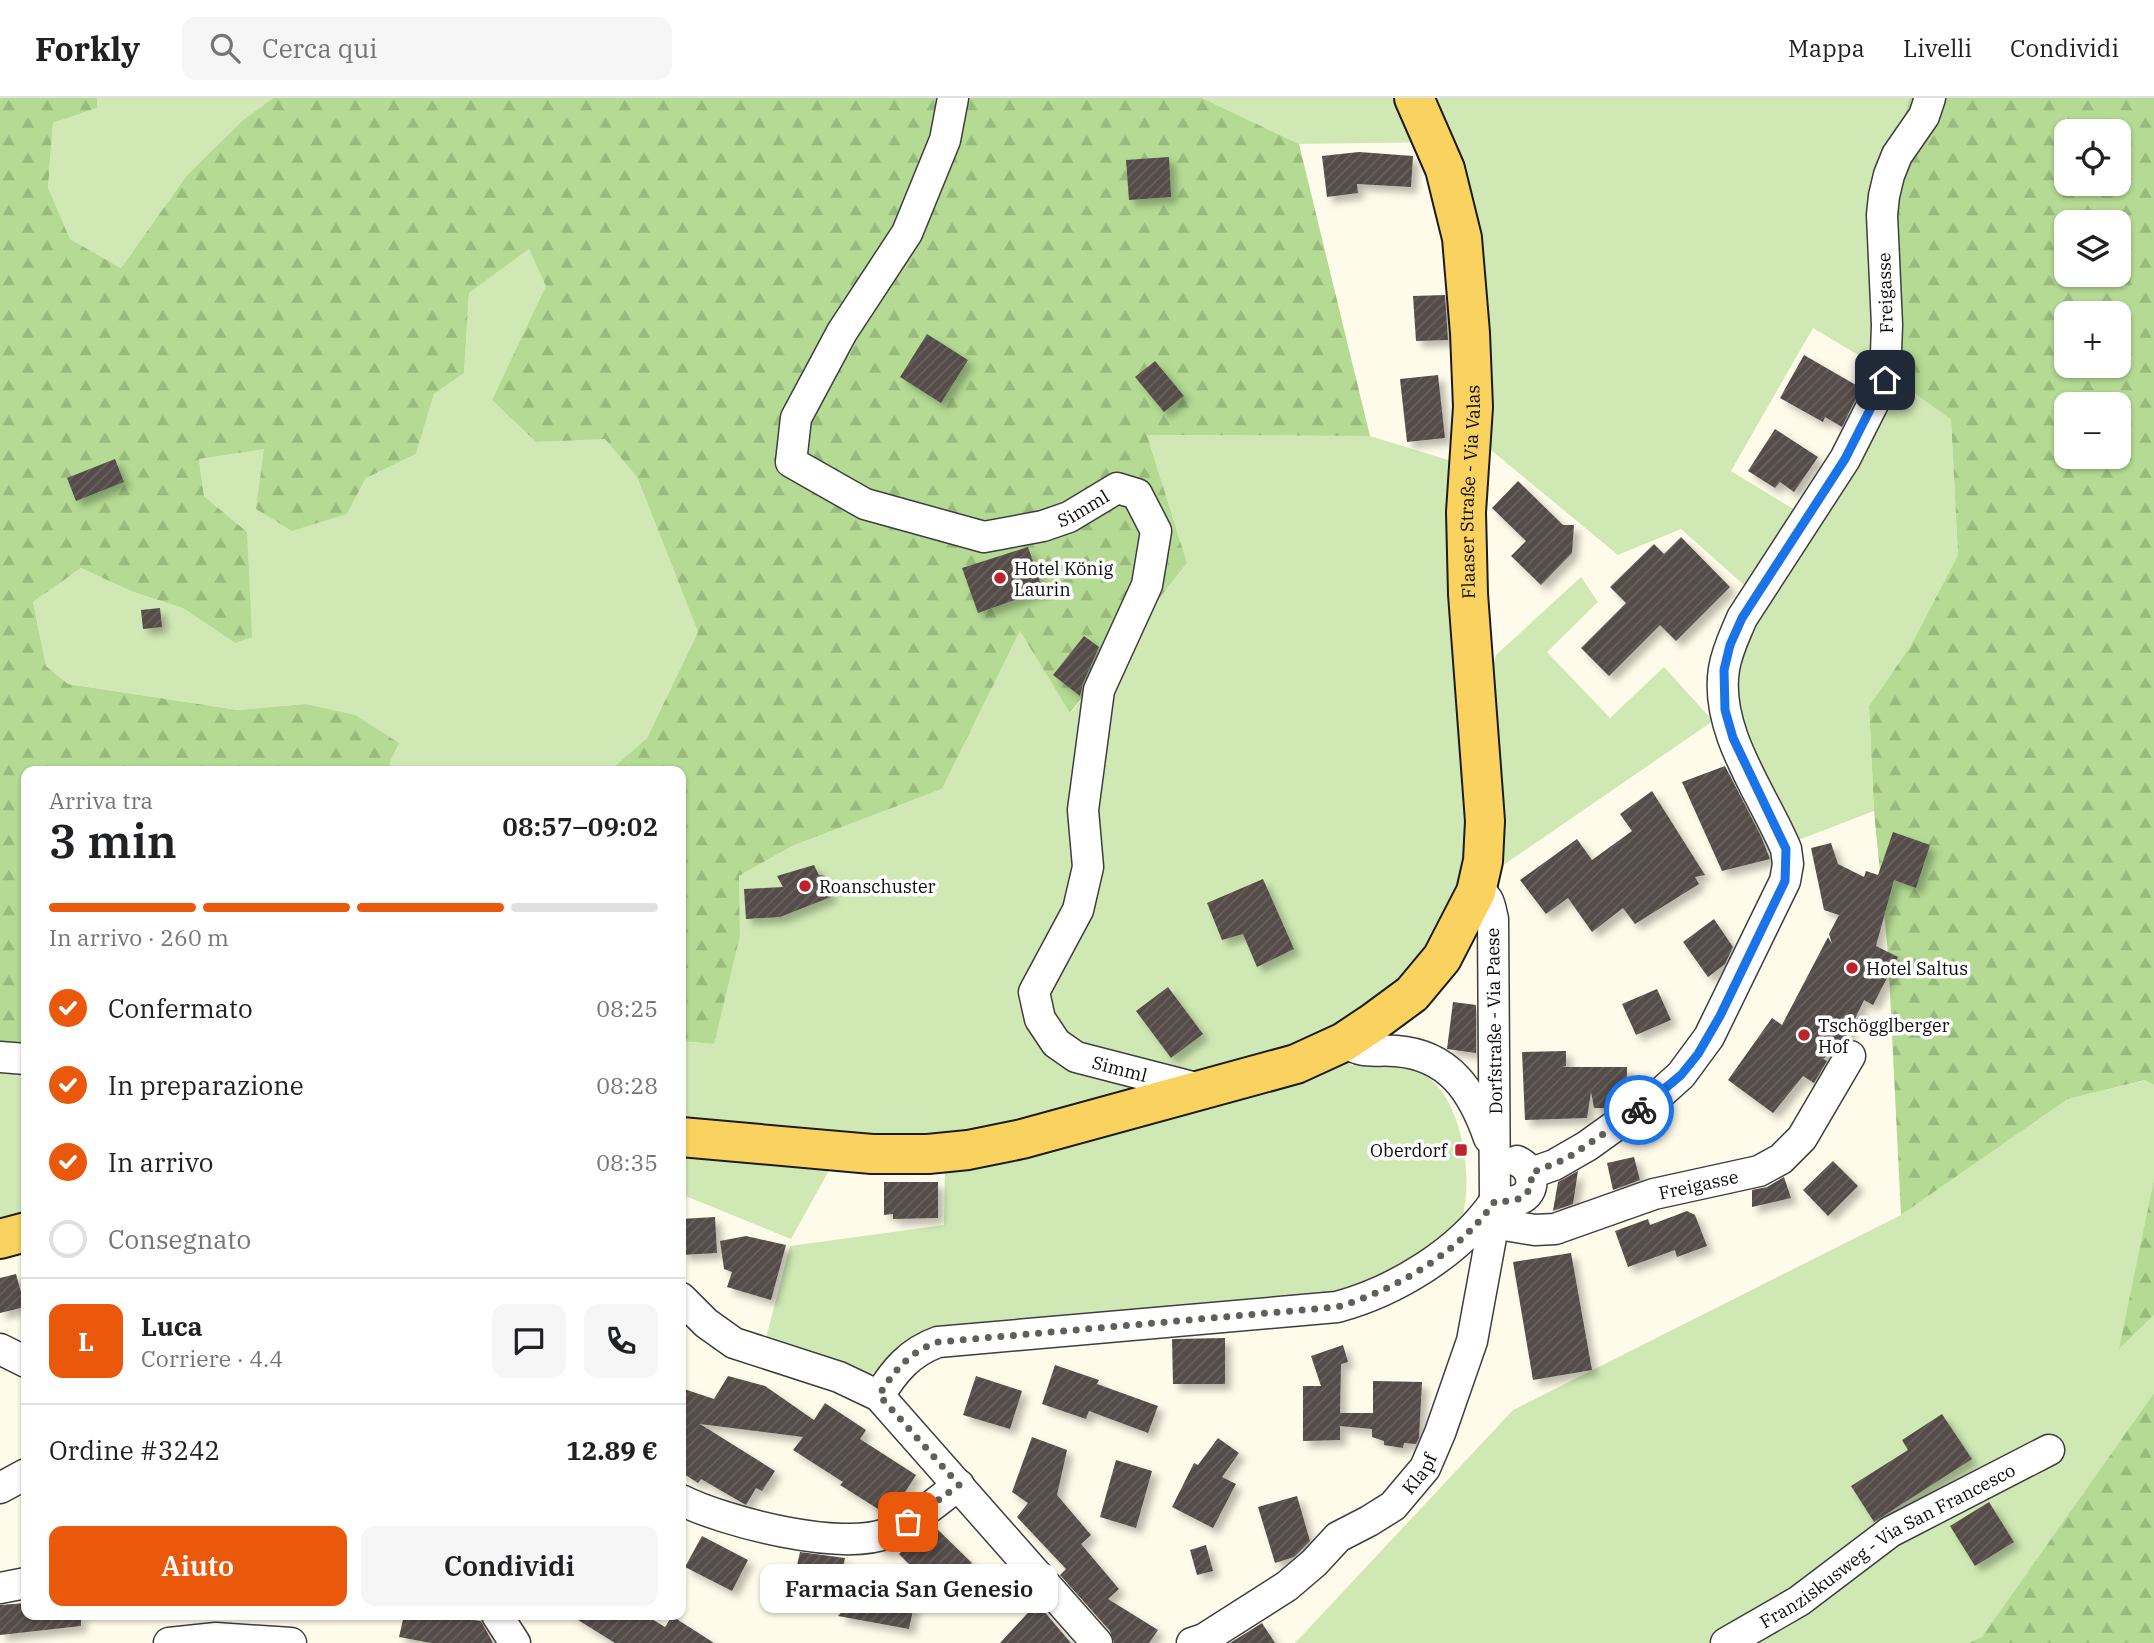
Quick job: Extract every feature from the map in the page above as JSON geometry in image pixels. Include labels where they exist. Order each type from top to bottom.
[{"type":"main road","name":"Flaaser Straße - Via Valas","points":[[686,1137],[872,1154],[928,1154],[968,1150],[1022,1139],[1296,1064],[1344,1042],[1412,994],[1442,958],[1476,892],[1483,861],[1486,821],[1468,594],[1466,512],[1473,407],[1462,238],[1444,169],[1414,98]]},
{"type":"main road","points":[[0,1239],[21,1233]]},
{"type":"street","name":"Simml","points":[[953,98],[945,141],[907,233],[842,332],[796,418],[791,462],[865,503],[984,537],[1043,526],[1069,517],[1117,488],[1137,494],[1156,531],[1147,584],[1099,690],[1083,810],[1088,867],[1078,910],[1034,992],[1040,1019],[1056,1043],[1076,1057],[1204,1090]]},
{"type":"street","name":"Freigasse","points":[[1531,1173],[1555,1165],[1587,1146],[1661,1093],[1681,1075],[1709,1037],[1785,881],[1786,849],[1728,725],[1723,692],[1724,670],[1730,645],[1742,618],[1845,459],[1885,380],[1887,325],[1882,215],[1884,196],[1898,155],[1924,116],[1930,98]]},
{"type":"street","name":"Dorfstraße - Via Paese","points":[[1476,892],[1483,894],[1488,900],[1493,919],[1496,1159],[1494,1212]]},
{"type":"street","name":"Dorfstraße - Via Paese","points":[[1344,1042],[1367,1052],[1395,1051],[1424,1055],[1439,1062],[1471,1098],[1496,1159]]},
{"type":"street","name":"Freigasse","points":[[1494,1212],[1535,1230],[1555,1229],[1654,1194],[1759,1171],[1781,1159],[1802,1138],[1850,1056]]},
{"type":"street","points":[[0,1057],[21,1059]]},
{"type":"street","points":[[879,1395],[906,1360],[921,1348],[938,1342],[1337,1307],[1357,1302],[1403,1281],[1457,1242],[1486,1214],[1526,1195],[1532,1181],[1526,1165],[1518,1161],[1496,1159]]},
{"type":"street","name":"Klapf","points":[[1192,1643],[1204,1639],[1287,1586],[1314,1563],[1338,1537],[1393,1506],[1420,1475],[1440,1433],[1472,1341],[1494,1212]]},
{"type":"street","points":[[686,1303],[706,1323],[734,1343],[839,1377],[879,1395],[1097,1643]]},
{"type":"street","name":"Franziskusweg - Via San Francesco","points":[[1726,1643],[1799,1601],[1890,1532],[2049,1450]]},
{"type":"street","points":[[0,1488],[21,1477]]},
{"type":"street","points":[[686,1502],[740,1521],[849,1540],[887,1533],[908,1522],[959,1485]]},
{"type":"street","points":[[0,1588],[21,1584]]},
{"type":"street","points":[[499,1620],[515,1643]]},
{"type":"street","points":[[170,1643],[216,1638],[291,1643]]},
{"type":"green space","points":[[0,98],[97,98],[97,108],[53,123],[48,188],[70,239],[121,268],[187,175],[243,120],[273,98],[1202,98],[1299,144],[1370,436],[1147,435],[1187,563],[1070,713],[1020,631],[942,789],[792,846],[739,876],[740,936],[714,1044],[686,1041],[686,766],[615,766],[647,738],[698,632],[637,477],[605,439],[536,442],[492,400],[546,286],[529,249],[469,293],[464,373],[434,394],[416,454],[366,478],[347,514],[292,531],[256,509],[264,449],[199,459],[204,496],[247,532],[252,637],[235,643],[183,608],[133,592],[81,568],[33,602],[46,666],[68,684],[238,710],[305,704],[355,715],[399,743],[389,764],[392,766],[21,766],[21,1045],[0,1043]]},
{"type":"green space","points":[[97,98],[273,98],[243,120],[187,175],[121,268],[70,239],[48,189],[53,123],[97,108]]},
{"type":"green space","points":[[1202,98],[1909,98],[1904,119],[1880,368],[1951,420],[1958,555],[1910,647],[1869,706],[1874,811],[1793,842],[1737,723],[1731,684],[1763,602],[1681,529],[1618,555],[1486,446],[1446,142],[1299,144]],"holes":[[[1813,328],[1880,368],[1813,521],[1731,471]]]},
{"type":"green space","points":[[1909,98],[2154,98],[2154,1085],[2145,1080],[2068,1099],[1901,1215],[1888,954],[1874,811],[1869,706],[1910,647],[1958,555],[1951,420],[1880,368],[1904,119]]},
{"type":"green space","points":[[529,249],[547,286],[492,400],[536,442],[605,438],[637,477],[698,632],[647,738],[615,766],[392,766],[305,704],[238,710],[68,684],[46,666],[33,602],[81,568],[133,592],[183,608],[235,643],[247,532],[204,496],[199,459],[264,448],[347,514],[366,478],[416,454],[434,394],[464,373],[469,293]]},
{"type":"green space","points":[[1147,435],[1370,436],[1458,463],[1490,679],[1496,655],[1581,577],[1598,602],[1547,652],[1610,718],[1664,667],[1713,721],[1454,899],[1428,957],[1333,1039],[1351,1065],[1412,1069],[1433,1082],[1444,1095],[1453,1112],[1464,1149],[1466,1187],[1462,1219],[1450,1235],[1417,1261],[1387,1278],[1331,1297],[935,1336],[870,1375],[766,1338],[790,1246],[944,1225],[945,1165],[833,1163],[791,1239],[686,1196],[686,1041],[713,1044],[740,936],[739,876],[792,846],[942,789],[1020,631],[1071,713],[1187,563]]},
{"type":"green space","points":[[0,1065],[21,1067],[21,1222],[0,1228]]},
{"type":"green space","points":[[2146,1080],[2154,1085],[2154,1179],[2120,1348],[2154,1315],[2154,1393],[1982,1638],[1969,1643],[1295,1643],[1513,1410],[1901,1215],[2068,1099]]},
{"type":"green space","points":[[2154,1179],[2154,1315],[2119,1349]]},
{"type":"green space","points":[[2154,1393],[2154,1643],[1969,1643],[1982,1637]]},
{"type":"building","points":[[1359,152],[1413,156],[1411,187],[1357,184],[1358,193],[1327,197],[1322,156]]},
{"type":"building","points":[[1169,157],[1171,197],[1129,200],[1126,160]]},
{"type":"building","points":[[1445,295],[1448,340],[1416,341],[1413,296]]},
{"type":"building","points":[[927,334],[968,360],[941,403],[900,377]]},
{"type":"building","points":[[1804,355],[1861,388],[1842,427],[1825,417],[1823,422],[1780,398]]},
{"type":"building","points":[[1155,361],[1184,396],[1164,412],[1135,377]]},
{"type":"building","points":[[1438,375],[1445,438],[1407,442],[1400,379]]},
{"type":"building","points":[[1775,429],[1818,457],[1794,492],[1780,482],[1775,488],[1748,471]]},
{"type":"building","points":[[115,459],[124,482],[76,501],[67,478]]},
{"type":"building","points":[[1518,481],[1563,525],[1574,525],[1572,553],[1541,585],[1511,556],[1526,541],[1492,508]]},
{"type":"building","points":[[1681,537],[1730,587],[1676,641],[1660,625],[1609,676],[1581,648],[1626,603],[1610,587],[1654,544],[1664,554]]},
{"type":"building","points":[[1028,547],[1043,590],[978,613],[962,568]]},
{"type":"building","points":[[160,608],[162,627],[143,629],[141,610]]},
{"type":"building","points":[[1084,636],[1099,647],[1080,696],[1053,675]]},
{"type":"building","points":[[1725,766],[1770,859],[1722,871],[1682,782]]},
{"type":"building","points":[[1652,791],[1705,875],[1695,877],[1699,884],[1635,924],[1623,908],[1592,932],[1568,898],[1546,914],[1520,880],[1577,839],[1592,860],[1632,831],[1620,814]]},
{"type":"building","points":[[1893,832],[1930,845],[1916,888],[1894,880],[1876,946],[1898,957],[1873,1005],[1864,1000],[1845,1040],[1823,1059],[1827,1061],[1814,1083],[1803,1076],[1773,1113],[1728,1080],[1772,1018],[1782,1025],[1828,937],[1832,944],[1829,934],[1839,915],[1824,910],[1811,848],[1831,843],[1838,864],[1864,877],[1866,871],[1878,875]]},
{"type":"building","points":[[814,865],[819,875],[825,876],[831,897],[780,917],[746,919],[744,889],[783,887],[777,876]]},
{"type":"building","points":[[1263,879],[1294,949],[1257,967],[1243,934],[1222,940],[1207,903]]},
{"type":"building","points":[[1714,919],[1733,947],[1725,964],[1708,977],[1683,942]]},
{"type":"building","points":[[1168,987],[1203,1034],[1171,1058],[1136,1011]]},
{"type":"building","points":[[1657,989],[1671,1020],[1636,1035],[1622,1004]]},
{"type":"building","points":[[1453,1002],[1476,1005],[1476,1053],[1447,1049]]},
{"type":"building","points":[[1566,1051],[1566,1066],[1562,1067],[1627,1067],[1627,1096],[1610,1108],[1594,1108],[1591,1092],[1587,1118],[1525,1120],[1522,1052]]},
{"type":"building","points":[[1634,1157],[1640,1180],[1613,1190],[1607,1163]]},
{"type":"building","points":[[1833,1161],[1858,1186],[1828,1216],[1803,1190]]},
{"type":"building","points":[[1578,1171],[1573,1204],[1553,1211],[1558,1182]]},
{"type":"building","points":[[1784,1177],[1791,1198],[1752,1207],[1752,1190],[1767,1187]]},
{"type":"building","points":[[884,1182],[938,1182],[938,1218],[893,1219],[893,1214],[884,1215]]},
{"type":"building","points":[[1687,1211],[1695,1215],[1707,1246],[1677,1257],[1675,1250],[1628,1267],[1615,1231],[1648,1219],[1650,1225]]},
{"type":"building","points":[[715,1217],[717,1253],[686,1255],[686,1219]]},
{"type":"building","points":[[746,1236],[786,1245],[771,1300],[727,1287],[732,1272],[724,1269],[720,1241]]},
{"type":"building","points":[[1571,1253],[1592,1370],[1533,1380],[1513,1262]]},
{"type":"building","points":[[16,1274],[21,1292],[21,1308],[0,1313],[0,1278]]},
{"type":"building","points":[[1225,1338],[1225,1384],[1173,1384],[1172,1339]]},
{"type":"building","points":[[1343,1345],[1348,1362],[1341,1364],[1340,1413],[1373,1413],[1373,1381],[1422,1382],[1419,1438],[1416,1444],[1404,1443],[1403,1448],[1384,1445],[1384,1441],[1372,1437],[1372,1429],[1340,1426],[1340,1440],[1303,1441],[1303,1386],[1321,1386],[1311,1356]]},
{"type":"building","points":[[1055,1365],[1099,1380],[1097,1384],[1158,1406],[1148,1433],[1089,1411],[1086,1419],[1042,1404]]},
{"type":"building","points":[[728,1376],[765,1386],[814,1420],[825,1403],[866,1430],[860,1439],[916,1475],[893,1511],[886,1514],[840,1485],[843,1482],[793,1450],[803,1437],[700,1424],[775,1471],[762,1491],[756,1488],[746,1505],[701,1479],[698,1483],[686,1475],[686,1390],[714,1399]]},
{"type":"building","points":[[976,1376],[1022,1391],[1010,1429],[963,1415]]},
{"type":"building","points":[[1942,1414],[1972,1459],[1874,1522],[1851,1486],[1908,1450],[1902,1440]]},
{"type":"building","points":[[1032,1437],[1067,1450],[1057,1495],[1091,1535],[1081,1544],[1119,1589],[1108,1599],[1158,1630],[1149,1643],[1114,1643],[1110,1631],[1060,1575],[1066,1569],[1017,1517],[1028,1503],[1012,1492]]},
{"type":"building","points":[[1218,1438],[1239,1453],[1222,1477],[1236,1484],[1213,1528],[1172,1507],[1194,1463],[1198,1465]]},
{"type":"building","points":[[1116,1460],[1152,1471],[1136,1528],[1100,1517]]},
{"type":"building","points":[[1297,1496],[1310,1541],[1294,1557],[1275,1563],[1258,1507]]},
{"type":"building","points":[[1989,1502],[2014,1542],[1975,1566],[1950,1526]]},
{"type":"building","points":[[934,1526],[972,1563],[939,1595],[899,1554],[913,1540]]},
{"type":"building","points":[[702,1536],[748,1560],[732,1591],[686,1565]]},
{"type":"building","points":[[1206,1545],[1213,1571],[1197,1575],[1190,1550]]},
{"type":"building","points":[[800,1552],[845,1558],[843,1568],[855,1571],[835,1602],[791,1592]]},
{"type":"building","points":[[877,1576],[918,1586],[909,1629],[838,1616]]},
{"type":"building","points":[[21,1603],[21,1620],[81,1620],[81,1626],[0,1635],[0,1605]]},
{"type":"building","points":[[1037,1603],[1071,1643],[1000,1643]]},
{"type":"building","points":[[403,1620],[474,1620],[481,1621],[493,1643],[431,1643],[399,1637]]},
{"type":"building","points":[[578,1620],[653,1620],[665,1627],[669,1620],[678,1620],[714,1643],[615,1643]]},
{"type":"building","points":[[1262,1623],[1275,1643],[1230,1643]]},
{"type":"way so far","points":[[908,1522],[959,1485],[879,1395],[906,1360],[921,1348],[938,1342],[1337,1307],[1357,1302],[1403,1281],[1457,1242],[1486,1214],[1495,1201],[1517,1201],[1526,1195],[1532,1181],[1531,1173],[1566,1159],[1639,1110]]},
{"type":"place","name":"Hotel König Laurin","points":[[1000,578]]},
{"type":"place","name":"Roanschuster","points":[[805,886]]},
{"type":"place","name":"Hotel Saltus","points":[[1852,968]]},
{"type":"place","name":"Tschögglberger Hof","points":[[1804,1035]]},
{"type":"place","name":"Oberdorf","points":[[1461,1150]]},
{"type":"place","name":"Farmacia San Genesio","points":[[908,1522]]},
{"type":"route","points":[[1639,1110],[1681,1075],[1709,1037],[1785,881],[1788,864],[1786,849],[1728,725],[1723,692],[1724,670],[1730,645],[1742,618],[1845,459],[1885,380]]}]
